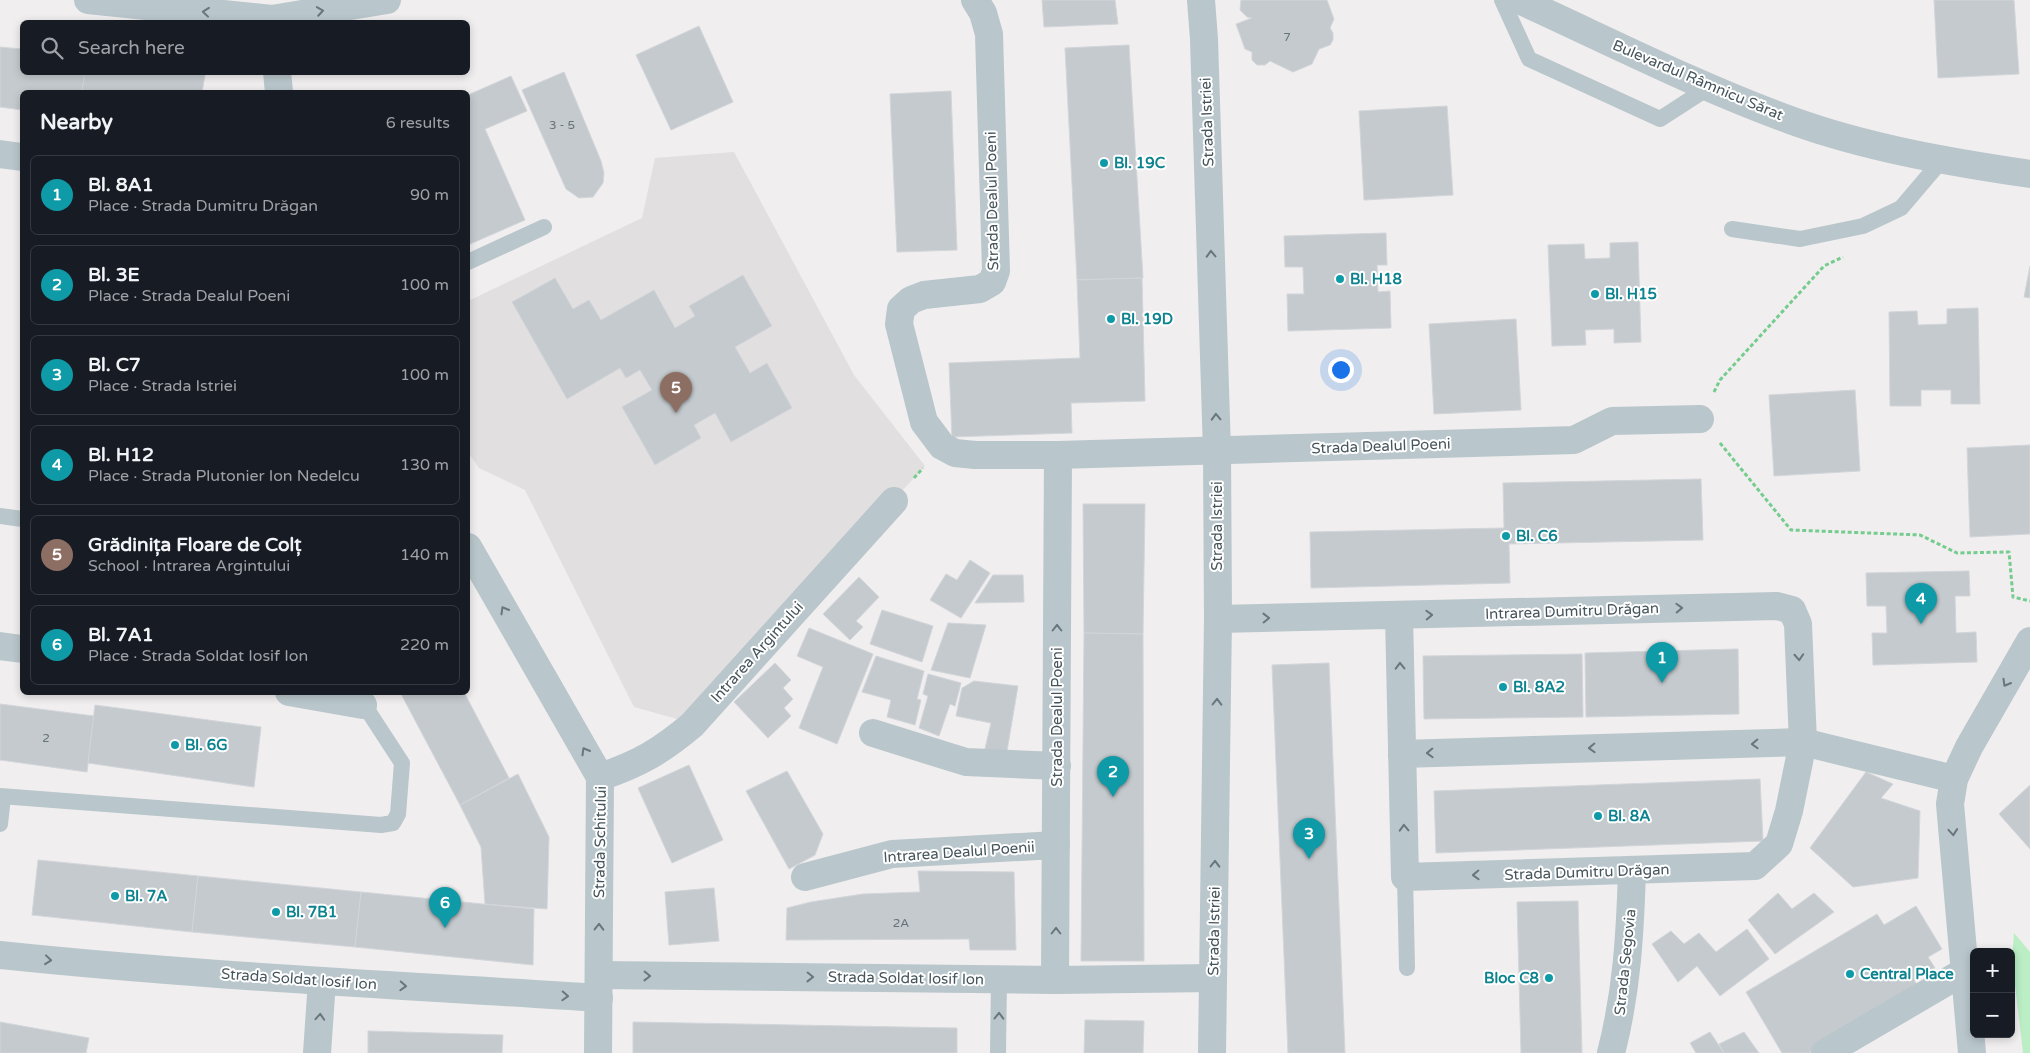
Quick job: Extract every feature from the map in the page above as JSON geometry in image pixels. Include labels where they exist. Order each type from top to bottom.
[{"type":"street","points":[[88,0],[273,14],[387,0]]},
{"type":"street","name":"Strada Dealul Poeni","points":[[975,0],[983,14],[989,34],[996,271],[992,282],[980,289],[924,295],[911,300],[901,309],[899,324],[924,422],[942,446],[955,453],[975,455],[1058,455],[1574,440],[1612,421],[1700,418]]},
{"type":"street","name":"Strada Istriei","points":[[1201,0],[1204,40],[1217,451],[1218,619],[1212,1053]]},
{"type":"street","name":"Bulevardul Râmnicu Sărat","points":[[1519,0],[1708,88],[1791,120],[1857,140],[1941,161],[2030,174]]},
{"type":"street","points":[[277,75],[278,90]]},
{"type":"street","points":[[0,154],[20,157]]},
{"type":"street","name":"Strada Dealul Poeni","points":[[1055,980],[1058,455]]},
{"type":"street","name":"Intrarea Argintului","points":[[600,777],[628,768],[653,755],[692,725],[894,501]]},
{"type":"street","name":"Strada Schitului","points":[[470,550],[600,777],[598,1053]]},
{"type":"street","name":"Intrarea Dumitru Drăgan","points":[[1218,619],[1777,606],[1792,610],[1798,624],[1803,742]]},
{"type":"street","points":[[1399,616],[1405,877]]},
{"type":"street","points":[[1972,1053],[1950,804],[1954,779],[1969,747],[2030,641]]},
{"type":"street","points":[[0,646],[20,649]]},
{"type":"street","points":[[319,695],[360,699]]},
{"type":"street","points":[[873,733],[966,762],[1056,766]]},
{"type":"street","points":[[1402,754],[1803,742],[1954,779]]},
{"type":"street","name":"Strada Dumitru Drăgan","points":[[1405,877],[1755,866],[1779,844],[1789,811],[1803,742]]},
{"type":"street","name":"Intrarea Dealul Poenii","points":[[805,876],[892,854],[1056,845]]},
{"type":"street","name":"Strada Segovia","points":[[1611,1053],[1619,1021],[1629,946],[1632,871]]},
{"type":"street","name":"Strada Soldat Iosif Ion","points":[[0,955],[77,963],[322,981],[599,987],[999,979],[1213,978]]},
{"type":"street","points":[[1824,1053],[1966,970]]},
{"type":"street","points":[[317,1053],[322,981]]},
{"type":"lane","points":[[1502,0],[1529,59],[1660,118],[1708,88]]},
{"type":"lane","points":[[1732,229],[1800,239],[1863,226],[1901,208],[1941,161]]},
{"type":"lane","points":[[470,261],[544,227]]},
{"type":"lane","points":[[0,516],[20,519]]},
{"type":"lane","points":[[0,824],[1,797],[381,825],[393,823],[398,814],[402,763],[360,699]]},
{"type":"lane","points":[[1405,877],[1408,968]]},
{"type":"lane","points":[[998,1053],[999,979]]},
{"type":"path","points":[[1848,255],[1824,266],[1720,380],[1700,418],[1791,530],[1920,535],[1957,553],[2009,552],[2013,597],[2030,601]]},
{"type":"path","points":[[894,501],[942,446]]},
{"type":"shaded area","points":[[734,152],[854,375],[925,466],[688,722],[634,707],[525,490],[479,468],[470,455],[470,300],[642,218],[655,158]]},
{"type":"green space","points":[[2014,933],[2030,952],[2030,1053],[2023,1053],[2015,985],[2015,948],[2013,948]]},
{"type":"building","points":[[1042,0],[1115,0],[1118,24],[1044,27]]},
{"type":"building","points":[[1241,0],[1327,0],[1334,19],[1330,28],[1333,33],[1333,40],[1330,45],[1319,49],[1312,64],[1293,72],[1270,61],[1265,65],[1257,65],[1252,60],[1252,52],[1245,49],[1236,24],[1252,18],[1247,17],[1240,10]]},
{"type":"building","points":[[1934,0],[2014,0],[2019,74],[1938,78]]},
{"type":"building","points":[[699,26],[733,102],[671,130],[636,55]]},
{"type":"building","name":"Bl. 19C","points":[[1129,45],[1143,278],[1077,280],[1065,48]]},
{"type":"building","points":[[0,47],[20,49],[20,75],[85,75],[82,90],[20,90],[20,110],[0,107]]},
{"type":"building","points":[[564,72],[601,161],[604,173],[603,183],[593,197],[579,198],[566,189],[522,90]]},
{"type":"building","points":[[85,75],[205,75],[202,90],[82,90]]},
{"type":"building","points":[[511,76],[527,111],[485,129],[525,220],[470,244],[470,94]]},
{"type":"building","points":[[951,91],[957,250],[897,252],[890,94]]},
{"type":"building","points":[[1447,106],[1453,195],[1364,200],[1359,111]]},
{"type":"building","name":"Bl. H18","points":[[1386,233],[1387,265],[1377,265],[1378,292],[1390,291],[1391,328],[1288,331],[1287,294],[1304,294],[1303,267],[1285,267],[1284,236]]},
{"type":"building","name":"Bl. H15","points":[[1638,242],[1641,342],[1614,343],[1614,329],[1585,330],[1586,345],[1552,346],[1548,245],[1584,244],[1585,259],[1610,258],[1610,243]]},
{"type":"building","points":[[2030,266],[2030,298],[2024,297]]},
{"type":"building","points":[[743,275],[772,326],[735,347],[750,373],[767,363],[792,408],[731,442],[715,413],[694,425],[701,438],[655,465],[622,407],[652,390],[640,370],[626,378],[620,368],[567,399],[512,302],[555,278],[573,309],[589,300],[601,320],[654,290],[675,328],[695,316],[689,306]]},
{"type":"building","name":"Bl. 19D","points":[[1142,278],[1145,401],[1071,403],[1072,433],[952,437],[949,363],[1080,358],[1077,280]]},
{"type":"building","points":[[1978,308],[1980,404],[1951,404],[1951,390],[1921,390],[1921,406],[1890,406],[1889,312],[1917,311],[1918,325],[1947,324],[1947,309]]},
{"type":"building","points":[[1516,319],[1521,410],[1434,414],[1429,324]]},
{"type":"building","points":[[1855,390],[1860,471],[1774,476],[1769,395]]},
{"type":"building","points":[[2030,445],[2030,534],[1970,537],[1967,448]]},
{"type":"building","name":"Bl. C6","points":[[1701,479],[1703,540],[1509,544],[1510,583],[1311,588],[1310,532],[1504,528],[1503,483]]},
{"type":"building","points":[[1083,504],[1145,504],[1143,634],[1084,633]]},
{"type":"building","points":[[970,560],[990,573],[961,618],[930,600],[946,574],[957,580]]},
{"type":"building","points":[[1969,571],[1970,596],[1955,596],[1956,633],[1976,632],[1977,662],[1873,665],[1872,633],[1887,633],[1886,606],[1867,606],[1866,573]]},
{"type":"building","points":[[993,575],[1023,575],[1024,602],[975,603]]},
{"type":"building","points":[[859,577],[879,597],[856,621],[863,627],[850,640],[823,614]]},
{"type":"building","points":[[882,610],[933,626],[922,662],[870,644]]},
{"type":"building","points":[[948,623],[986,625],[970,678],[931,670]]},
{"type":"building","points":[[809,628],[873,654],[837,744],[799,728],[823,667],[797,656]]},
{"type":"building","points":[[1084,633],[1143,634],[1144,961],[1081,961]]},
{"type":"building","points":[[1738,649],[1739,714],[1586,717],[1585,653]]},
{"type":"building","name":"Bl. 8A2","points":[[1582,654],[1583,717],[1424,719],[1423,656]]},
{"type":"building","points":[[876,656],[924,671],[917,699],[921,700],[915,725],[887,717],[891,700],[862,692]]},
{"type":"building","points":[[775,663],[791,680],[783,688],[793,699],[784,708],[791,716],[768,738],[734,702]]},
{"type":"building","points":[[1329,663],[1345,1053],[1288,1053],[1272,665]]},
{"type":"building","points":[[928,674],[961,683],[955,706],[950,704],[939,736],[919,728],[928,696],[923,694]]},
{"type":"building","points":[[974,681],[1018,686],[1006,757],[984,753],[991,723],[956,716],[962,688]]},
{"type":"building","points":[[402,695],[466,695],[509,778],[460,805]]},
{"type":"building","points":[[0,704],[94,716],[87,772],[0,760]]},
{"type":"building","name":"Bl. 6G","points":[[95,705],[261,727],[254,787],[88,763]]},
{"type":"building","points":[[689,765],[723,840],[672,863],[638,788]]},
{"type":"building","points":[[787,771],[823,834],[815,855],[789,869],[746,791]]},
{"type":"building","points":[[1866,772],[1893,784],[1881,798],[1920,811],[1918,878],[1853,887],[1810,848]]},
{"type":"building","points":[[518,774],[549,837],[547,909],[485,904],[481,847],[460,805]]},
{"type":"building","name":"Bl. 8A","points":[[1760,779],[1763,841],[1436,853],[1434,791]]},
{"type":"building","points":[[2030,785],[2030,849],[1999,814]]},
{"type":"building","name":"Bl. 7A","points":[[38,860],[198,876],[192,932],[32,915]]},
{"type":"building","points":[[918,871],[1014,872],[1016,950],[970,950],[969,939],[786,940],[787,908],[811,902],[863,894],[920,892]]},
{"type":"building","name":"Bl. 7B1","points":[[198,876],[361,892],[355,947],[192,932]]},
{"type":"building","points":[[714,888],[719,941],[669,945],[665,892]]},
{"type":"building","points":[[361,892],[534,909],[533,965],[355,947]]},
{"type":"building","points":[[1778,893],[1792,909],[1814,893],[1834,912],[1775,954],[1748,920]]},
{"type":"building","name":"Bloc C8","points":[[1578,901],[1582,1053],[1521,1053],[1517,902]]},
{"type":"building","name":"Central Place","points":[[1916,906],[1942,949],[1928,957],[1935,968],[1914,980],[1919,988],[1809,1053],[1782,1053],[1746,992],[1877,914],[1884,925]]},
{"type":"building","points":[[1747,929],[1769,959],[1720,996],[1697,966],[1678,982],[1652,944],[1671,931],[1684,944],[1699,933],[1716,952]]},
{"type":"building","points":[[1085,1020],[1144,1021],[1143,1053],[1084,1053]]},
{"type":"building","points":[[0,1022],[89,1038],[86,1053],[0,1053]]},
{"type":"building","points":[[633,1022],[957,1028],[957,1053],[633,1053]]},
{"type":"building","points":[[368,1031],[503,1035],[502,1053],[368,1053]]},
{"type":"building","points":[[1710,1032],[1724,1053],[1696,1053],[1690,1043]]},
{"type":"building","points":[[1744,1032],[1759,1053],[1724,1053],[1719,1044]]},
{"type":"place","name":"Bl. 19C","points":[[1104,163]]},
{"type":"place","name":"Bl. H18","points":[[1340,279]]},
{"type":"place","name":"Bl. H15","points":[[1595,294]]},
{"type":"place","name":"Bl. 19D","points":[[1111,319]]},
{"type":"place","name":"Grădinița Floare de Colț","points":[[676,413]]},
{"type":"place","name":"Bl. C6","points":[[1506,536]]},
{"type":"place","name":"Bl. H12","points":[[1921,624]]},
{"type":"place","name":"Bl. 8A1","points":[[1662,683]]},
{"type":"place","name":"Bl. 8A2","points":[[1503,687]]},
{"type":"place","name":"Bl. 6G","points":[[175,745]]},
{"type":"place","name":"Bl. 3E","points":[[1113,797]]},
{"type":"place","name":"Bl. 8A","points":[[1598,816]]},
{"type":"place","name":"Bl. C7","points":[[1309,859]]},
{"type":"place","name":"Bl. 7A","points":[[115,896]]},
{"type":"place","name":"Bl. 7B1","points":[[276,912]]},
{"type":"place","name":"Bl. 7A1","points":[[445,928]]},
{"type":"place","name":"Central Place","points":[[1850,974]]},
{"type":"place","name":"Bloc C8","points":[[1549,978]]}]
